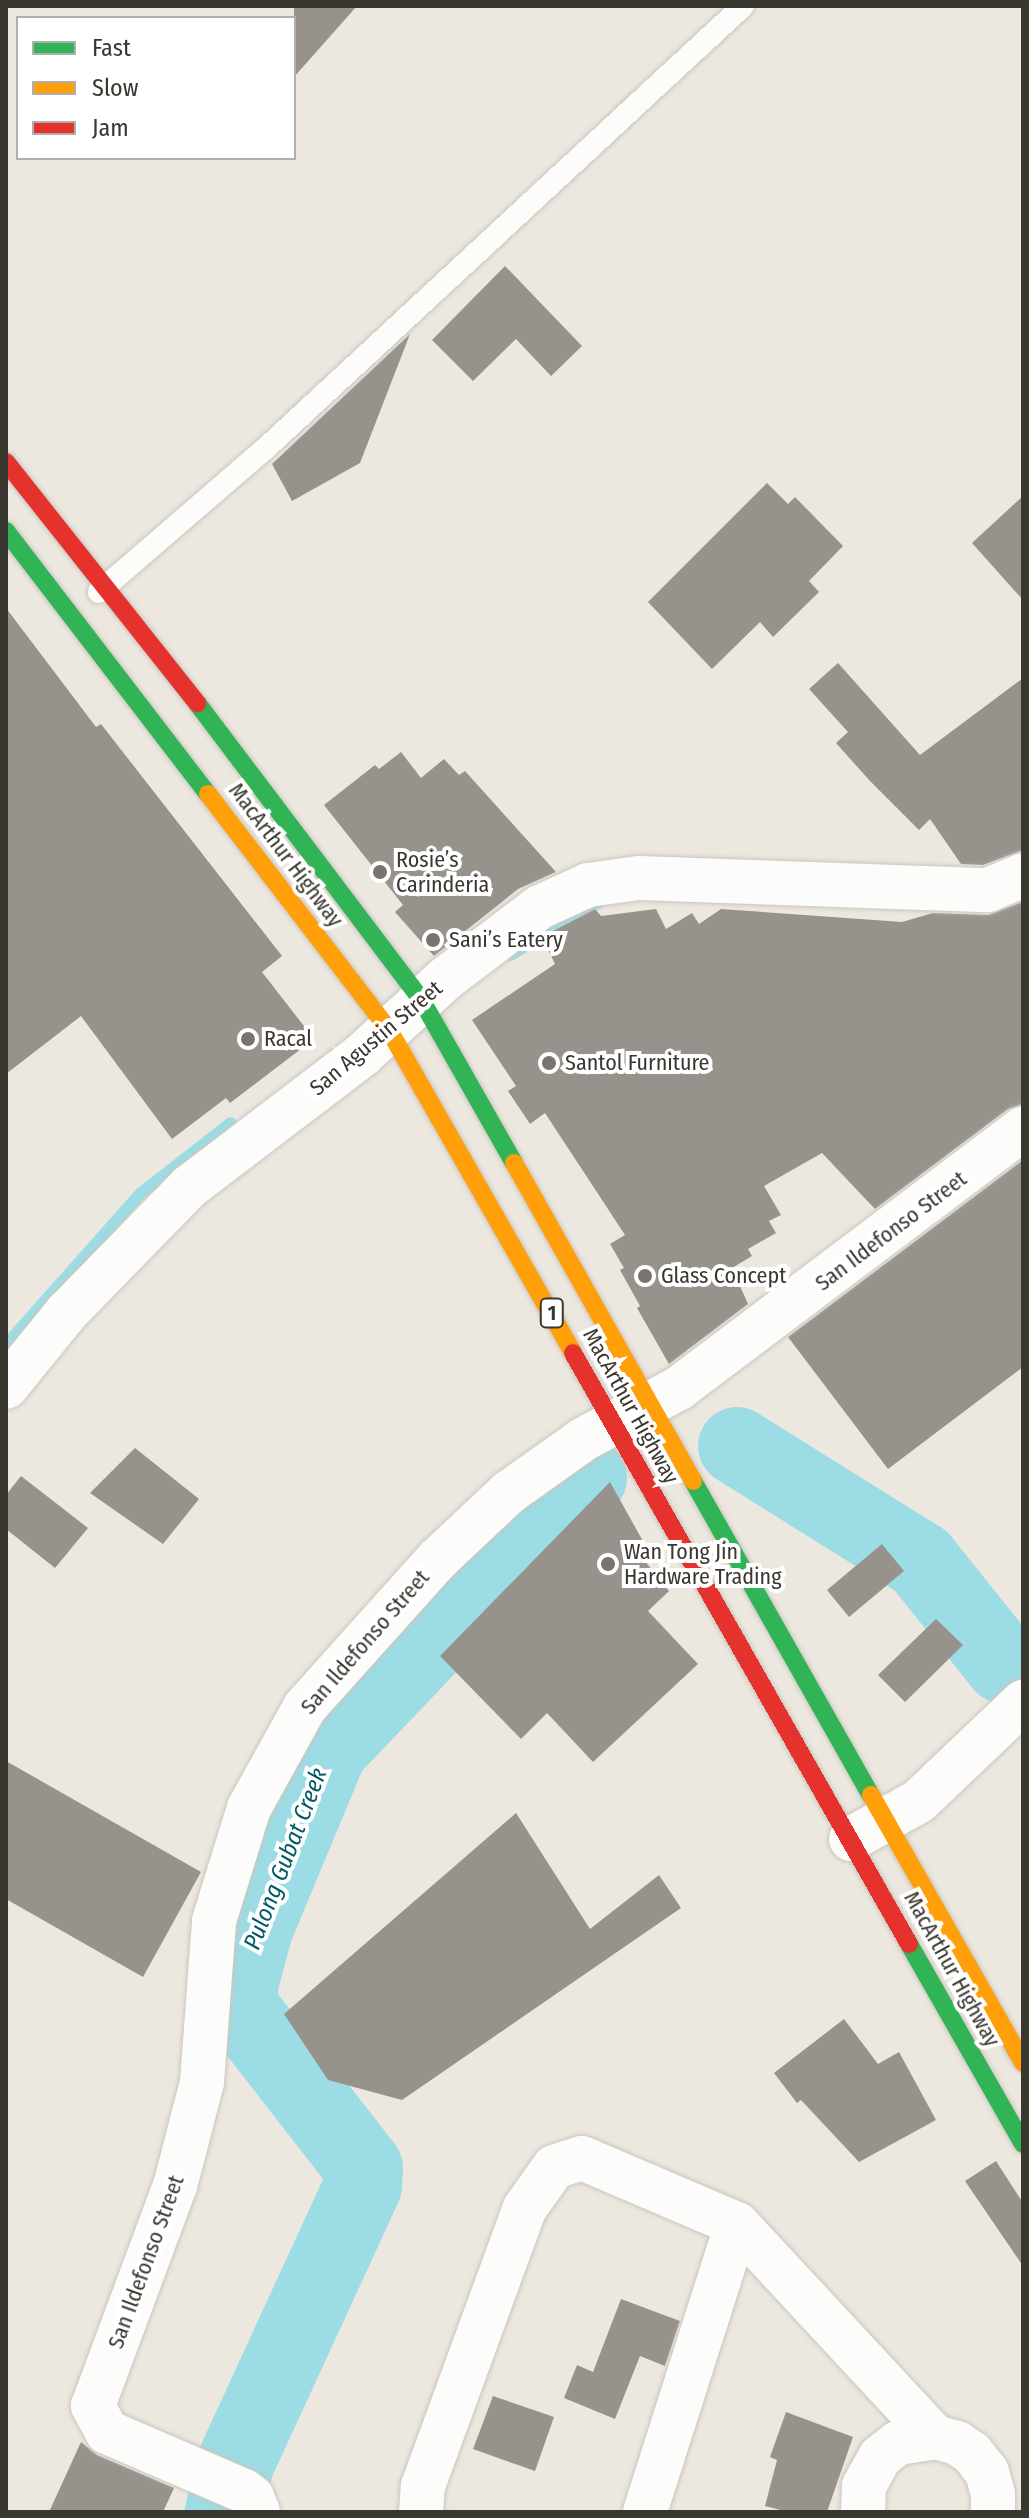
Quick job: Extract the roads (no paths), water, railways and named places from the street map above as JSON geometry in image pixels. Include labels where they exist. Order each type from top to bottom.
[{"type":"highway","name":"MacArthur Highway","points":[[6,462],[422,1001],[652,1404],[869,1830],[1023,2144]]},
{"type":"highway","name":"MacArthur Highway","points":[[6,531],[389,1030],[613,1424],[869,1830],[1023,2063]]},
{"type":"street","name":"San Agustin Street","points":[[6,1387],[67,1312],[189,1187],[362,1055],[422,1001],[540,907],[588,885],[639,878],[988,890],[1023,875]]},
{"type":"street","name":"San Ildefonso Street","points":[[237,2493],[107,2432],[93,2406],[175,2186],[202,2082],[214,1921],[249,1808],[305,1707],[438,1559],[508,1493],[584,1439],[652,1404],[781,1312],[1023,1129]]},
{"type":"street","points":[[869,1830],[919,1801],[1023,1702]]},
{"type":"street","points":[[421,2512],[423,2486],[525,2208],[554,2167],[582,2158],[737,2224],[935,2437]]},
{"type":"street","points":[[645,2512],[737,2224]]},
{"type":"street","points":[[863,2512],[864,2486],[880,2457],[898,2443],[935,2437],[957,2443],[972,2453],[987,2472],[994,2512],[1023,2507]]},
{"type":"lane","points":[[70,613],[106,588],[254,459],[743,6]]},
{"type":"waterway","points":[[510,955],[598,903]]},
{"type":"waterway","points":[[6,1345],[140,1194],[231,1123]]},
{"type":"waterway","name":"Pulong Gubat Creek","points":[[737,1446],[921,1561],[1004,1665]]},
{"type":"waterway","name":"Pulong Gubat Creek","points":[[224,2512],[235,2464],[363,2186],[364,2168],[241,2010],[238,1989],[254,1929],[329,1749],[588,1478]]},
{"type":"place","name":"Rosie’s Carinderia","points":[[380,872]]},
{"type":"place","name":"Sani’s Eatery","points":[[433,940]]},
{"type":"place","name":"Racal","points":[[248,1039]]},
{"type":"place","name":"Santol Furniture","points":[[549,1063]]},
{"type":"place","name":"Glass Concept","points":[[645,1276]]},
{"type":"place","name":"Wan Tong Jin Hardware Trading","points":[[608,1564]]}]
